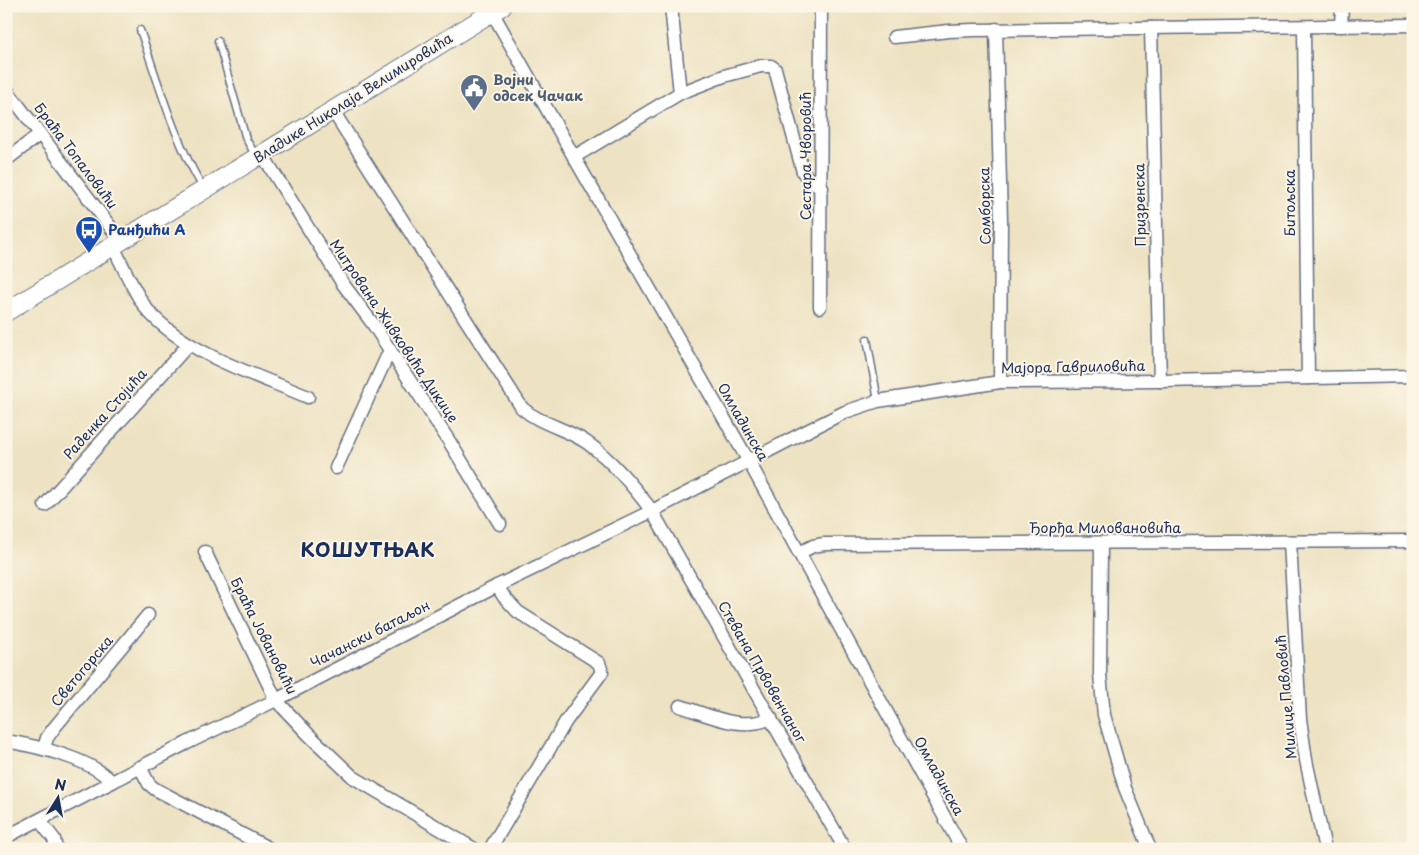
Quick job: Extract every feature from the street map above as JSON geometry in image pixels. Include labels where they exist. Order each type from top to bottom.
[{"type":"street","points":[[672,6],[680,93]]},
{"type":"street","name":"Сестара Чворовић","points":[[820,307],[822,188],[821,6]]},
{"type":"street","points":[[1341,26],[1342,6]]},
{"type":"street","name":"Владике Николаја Велимировића","points":[[6,312],[497,9]]},
{"type":"street","name":"Омладинска","points":[[497,9],[574,157],[748,460],[798,554],[962,849]]},
{"type":"street","points":[[894,37],[949,30],[1413,25]]},
{"type":"street","name":"Битољска","points":[[1304,27],[1308,378]]},
{"type":"street","name":"Призренска","points":[[1151,28],[1160,381]]},
{"type":"street","name":"Сомборска","points":[[996,29],[1001,221],[1000,382]]},
{"type":"street","points":[[574,157],[680,93],[724,76],[761,66],[773,67],[803,172],[812,184],[822,188]]},
{"type":"street","name":"Браћа Топаловићи","points":[[6,89],[117,244],[150,312],[189,344],[241,370],[308,397]]},
{"type":"street","name":"Стевана Првовенчаног","points":[[333,110],[522,408],[532,417],[585,442],[632,484],[652,511],[845,849]]},
{"type":"street","points":[[6,160],[40,134]]},
{"type":"street","name":"Митрована Живковића Дикице","points":[[259,156],[343,284],[390,350],[500,524]]},
{"type":"street","name":"Раденка Стојића","points":[[45,505],[189,344]]},
{"type":"street","points":[[336,468],[390,350]]},
{"type":"street","name":"Мајора Гавриловића","points":[[748,460],[846,412],[878,401],[1000,382],[1413,376]]},
{"type":"street","name":"Чачански батаљон","points":[[6,837],[497,586],[652,511],[748,460]]},
{"type":"street","name":"Ђорђа Миловановића","points":[[798,554],[814,546],[824,544],[1413,541]]},
{"type":"street","name":"Милице Павловић","points":[[1290,542],[1300,719],[1306,760],[1325,849]]},
{"type":"street","points":[[1101,543],[1100,674],[1104,715],[1125,788],[1150,849]]},
{"type":"street","name":"Браћа Јовановићи","points":[[205,552],[276,700],[353,777],[474,849]]},
{"type":"street","points":[[490,849],[566,721],[584,695],[602,675],[599,663],[518,612],[497,586]]},
{"type":"street","name":"Светогорска","points":[[44,748],[47,738],[54,728],[148,615]]},
{"type":"street","points":[[680,706],[743,724],[758,723],[771,718]]},
{"type":"street","points":[[6,741],[44,748],[96,768],[112,782]]},
{"type":"street","points":[[140,767],[148,784],[155,789],[270,849]]},
{"type":"street","points":[[40,821],[54,839],[56,849]]},
{"type":"lane","points":[[140,30],[171,116],[195,174],[204,190]]},
{"type":"lane","points":[[218,41],[246,139],[259,156]]},
{"type":"lane","points":[[867,339],[878,401]]},
{"type":"place","name":"Војни одсек Чачак","points":[[474,112]]},
{"type":"place","name":"Ранђићи А","points":[[89,254]]},
{"type":"district","name":"КОШУТЊАК","points":[[368,550]]}]
